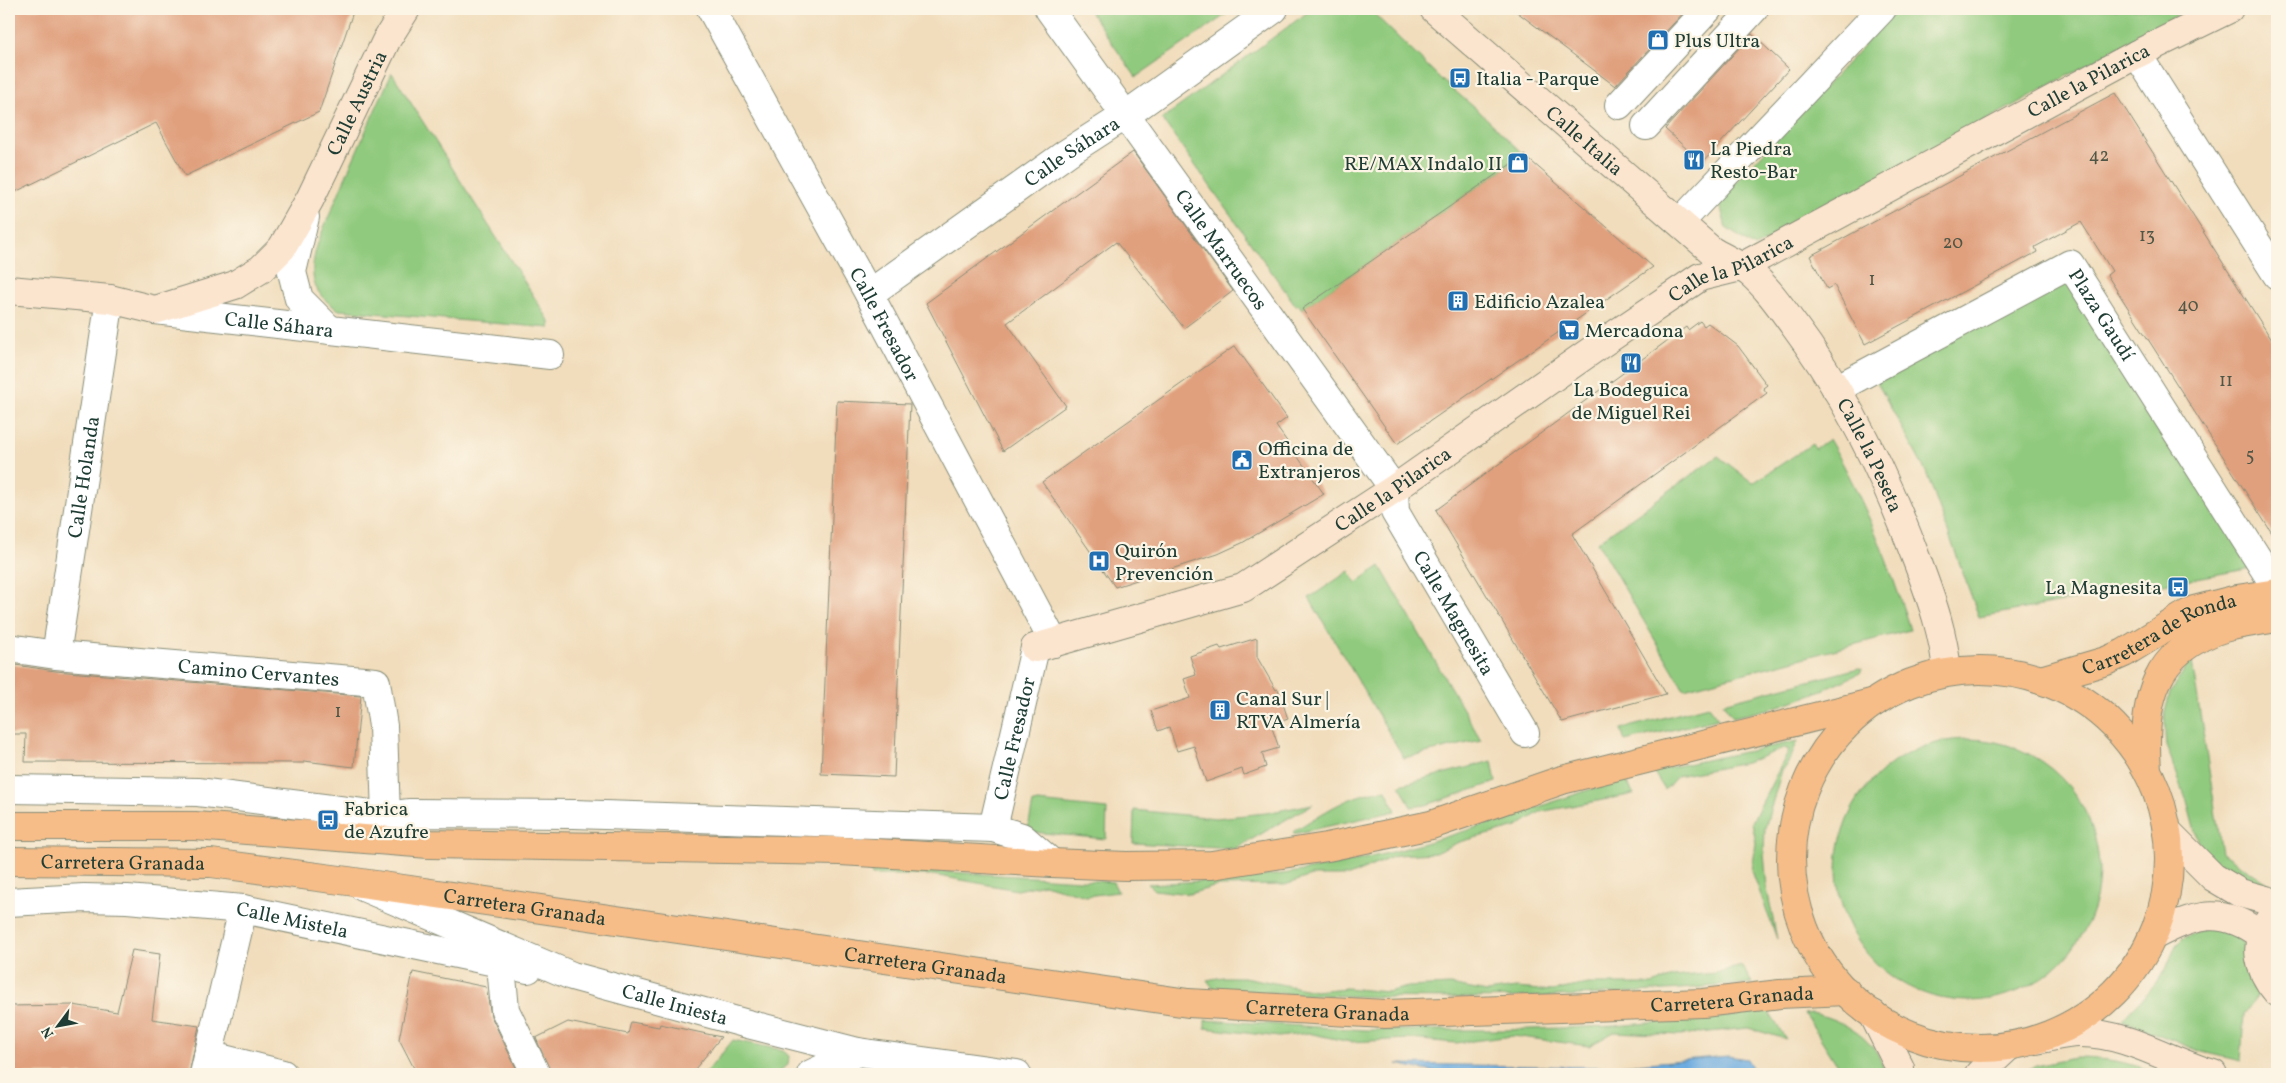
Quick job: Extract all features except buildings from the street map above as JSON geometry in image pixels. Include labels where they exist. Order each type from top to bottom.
[{"type":"main road","name":"Carretera de Ronda","points":[[2041,680],[2106,661],[2124,653],[2194,610],[2277,591]]},
{"type":"main road","name":"Carretera de Ronda","points":[[2148,773],[2145,742],[2148,703],[2158,678],[2174,658],[2194,642],[2224,628],[2277,618]]},
{"type":"main road","points":[[1975,669],[2003,671],[2041,680],[2058,686],[2082,699],[2105,717],[2132,747],[2148,773],[2160,803],[2167,831],[2169,868],[2166,896],[2153,936],[2132,973],[2092,1013],[2067,1027],[2036,1040],[2009,1046],[1986,1048],[1958,1047],[1930,1041],[1904,1032],[1873,1014],[1846,991],[1819,958],[1806,933],[1794,887],[1791,850],[1802,794],[1814,768],[1829,744],[1848,723],[1893,690],[1919,679],[1947,672],[1975,669]]},
{"type":"main road","name":"Carretera Granada","points":[[9,826],[196,826],[429,844],[840,851],[1052,864],[1126,866],[1212,865],[1326,847],[1430,825],[1562,780],[1875,702]]},
{"type":"main road","name":"Carretera Granada","points":[[9,861],[211,863],[348,881],[1188,1003],[1386,1014],[1703,1003],[1780,994],[1846,991]]},
{"type":"street","name":"Calle Austria","points":[[155,310],[235,285],[261,269],[282,248],[310,199],[387,38],[406,9]]},
{"type":"street","name":"Calle Fresador","points":[[711,9],[869,294],[1044,645],[993,828]]},
{"type":"street","name":"Calle Marruecos","points":[[1049,9],[1394,490]]},
{"type":"street","name":"Calle Sáhara","points":[[869,294],[1068,153],[1126,115],[1274,9]]},
{"type":"street","name":"Calle Italia","points":[[1434,9],[1712,251],[1740,267]]},
{"type":"street","points":[[1619,105],[1708,9]]},
{"type":"street","points":[[1680,222],[1882,9]]},
{"type":"street","name":"Calle la Pilarica","points":[[1044,645],[1243,588],[1394,490],[1598,346],[1700,277],[1740,267],[2137,54],[2229,9]]},
{"type":"street","points":[[1646,126],[1745,12]]},
{"type":"street","points":[[2137,54],[2277,276]]},
{"type":"street","name":"Calle Austria","points":[[310,199],[295,252],[292,272],[299,299],[330,330]]},
{"type":"street","name":"Plaza Gaudí","points":[[1836,389],[2070,264],[2277,591]]},
{"type":"street","name":"Calle la Peseta","points":[[1740,267],[1748,272],[1775,299],[1814,352],[1836,389],[1888,488],[1935,610],[1945,647],[1947,672]]},
{"type":"street","name":"Calle Sáhara","points":[[9,290],[110,299],[155,310],[550,356]]},
{"type":"street","name":"Calle Holanda","points":[[56,655],[110,299]]},
{"type":"street","name":"Calle Magnesita","points":[[1394,490],[1395,512],[1525,733]]},
{"type":"street","name":"Camino Cervantes","points":[[9,648],[56,655],[376,682],[398,814]]},
{"type":"street","points":[[9,789],[198,792],[398,814],[574,814],[993,828],[1022,837],[1052,864]]},
{"type":"street","points":[[398,814],[429,844]]},
{"type":"street","points":[[2167,831],[2213,877],[2240,893],[2277,903]]},
{"type":"street","name":"Calle Iniesta","points":[[348,881],[572,976],[858,1052],[1017,1074]]},
{"type":"street","name":"Calle Mistela","points":[[9,902],[127,898],[243,909],[501,965],[572,976]]},
{"type":"street","points":[[243,909],[206,1065],[283,1074]]},
{"type":"street","points":[[2277,911],[2268,920],[2261,935],[2259,950],[2260,966],[2267,980],[2277,992]]},
{"type":"street","points":[[2153,936],[2183,921],[2209,915],[2231,917],[2241,921],[2261,935]]},
{"type":"street","points":[[501,965],[505,1010],[536,1074]]},
{"type":"street","points":[[1873,1014],[1900,1068],[1900,1074]]},
{"type":"street","points":[[2036,1040],[2080,1032],[2107,1036],[2149,1049],[2189,1067],[2213,1074]]},
{"type":"street","points":[[1979,1074],[2009,1046]]},
{"type":"street","points":[[811,1074],[858,1052]]},
{"type":"green space","points":[[1088,9],[1234,9],[1136,77]]},
{"type":"green space","points":[[1312,9],[1369,9],[1443,81],[1481,113],[1524,155],[1302,309],[1298,304],[1296,306],[1162,119]]},
{"type":"green space","points":[[1898,9],[2189,9],[1755,247],[1726,228],[1719,200]]},
{"type":"green space","points":[[392,73],[550,322],[550,328],[339,310],[325,300],[318,291],[314,281],[313,266],[320,238]]},
{"type":"green space","points":[[2068,271],[2258,567],[1979,617],[1926,472],[1873,375]]},
{"type":"green space","points":[[1829,439],[1865,508],[1894,581],[1910,630],[1684,689],[1597,542],[1718,456],[1753,483],[1812,444],[1815,449]]},
{"type":"green space","points":[[1380,566],[1481,740],[1404,758],[1309,598],[1349,571],[1356,583]]},
{"type":"green space","points":[[2192,662],[2222,853],[2277,889],[2239,878],[2224,870],[2200,844],[2195,832],[2186,798],[2166,745],[2165,735],[2165,712],[2170,693],[2188,664]]},
{"type":"green space","points":[[1859,668],[1862,669],[1860,673],[1844,681],[1798,700],[1767,709],[1733,717],[1723,703]]},
{"type":"green space","points":[[1708,706],[1718,719],[1625,741],[1621,729]]},
{"type":"green space","points":[[1968,739],[1993,742],[2018,749],[2041,761],[2069,787],[2077,797],[2089,820],[2096,845],[2099,870],[2096,895],[2089,920],[2077,943],[2051,971],[2041,979],[2018,991],[1993,998],[1968,1001],[1943,998],[1918,991],[1895,979],[1867,953],[1859,943],[1847,920],[1840,895],[1837,870],[1840,845],[1847,820],[1859,797],[1885,769],[1895,761],[1918,749],[1943,742]]},
{"type":"green space","points":[[1798,741],[1786,767],[1782,770],[1765,828],[1764,853],[1767,889],[1777,939],[1752,871],[1756,843],[1752,822],[1789,750],[1784,748],[1746,763],[1677,776],[1665,790],[1653,771]]},
{"type":"green space","points":[[1492,761],[1496,782],[1426,805],[1411,807],[1400,785]]},
{"type":"green space","points":[[1624,778],[1634,794],[1540,812],[1517,827],[1459,842],[1435,853],[1397,855],[1349,876],[1311,876],[1285,885],[1217,886],[1189,894],[1154,890],[1148,884],[1273,875],[1354,861],[1432,841]]},
{"type":"green space","points":[[1386,790],[1396,811],[1293,834],[1294,831],[1338,805],[1361,795]]},
{"type":"green space","points":[[1033,803],[1107,809],[1106,839],[1032,832],[1028,828]]},
{"type":"green space","points":[[1313,804],[1235,849],[1133,843],[1134,810],[1216,818],[1266,813]]},
{"type":"green space","points":[[869,867],[1113,882],[1118,892],[1086,896],[1044,884],[1017,890],[933,875],[872,875]]},
{"type":"green space","points":[[2209,927],[2222,928],[2237,936],[2245,947],[2248,970],[2259,994],[2244,1014],[2241,1061],[2202,1052],[2122,1020],[2154,986],[2166,969],[2176,945],[2182,939]]},
{"type":"green space","points":[[1742,966],[1752,983],[1553,996],[1456,998],[1262,992],[1214,989],[1207,980],[1223,977],[1244,977],[1315,991],[1346,988],[1387,992],[1408,987],[1450,985],[1487,992],[1516,988],[1553,991],[1587,984],[1652,984],[1673,977],[1715,973]]},
{"type":"green space","points":[[1768,1011],[1786,1039],[1748,1028],[1680,1035],[1614,1032],[1589,1046],[1513,1036],[1456,1043],[1409,1039],[1350,1042],[1308,1033],[1279,1037],[1205,1028],[1205,1020],[1365,1030],[1506,1030],[1614,1026]]},
{"type":"green space","points":[[1812,1013],[1836,1021],[1858,1033],[1875,1051],[1885,1074],[1843,1074],[1805,1014]]},
{"type":"green space","points":[[733,1040],[782,1050],[789,1056],[788,1065],[775,1074],[705,1074]]},
{"type":"green space","points":[[2075,1058],[2118,1062],[2138,1066],[2158,1074],[2017,1074],[2036,1066]]},
{"type":"water","points":[[1728,1056],[1747,1059],[1756,1074],[1443,1074],[1397,1064],[1603,1067]]},
{"type":"place","name":"Plus Ultra","points":[[1658,40]]},
{"type":"place","name":"Italia - Parque","points":[[1460,78]]},
{"type":"place","name":"La Piedra Resto-Bar","points":[[1694,160]]},
{"type":"place","name":"RE/MAX Indalo II","points":[[1518,163]]},
{"type":"place","name":"Edificio Azalea","points":[[1458,301]]},
{"type":"place","name":"Mercadona","points":[[1569,330]]},
{"type":"place","name":"La Bodeguica de Miguel Rei","points":[[1631,363]]},
{"type":"place","name":"Officina de Extranjeros","points":[[1242,460]]},
{"type":"place","name":"Quirón Prevención","points":[[1099,561]]},
{"type":"place","name":"La Magnesita","points":[[2178,587]]},
{"type":"place","name":"Canal Sur | RTVA Almería","points":[[1220,710]]},
{"type":"place","name":"Fabrica de Azufre","points":[[328,820]]}]
